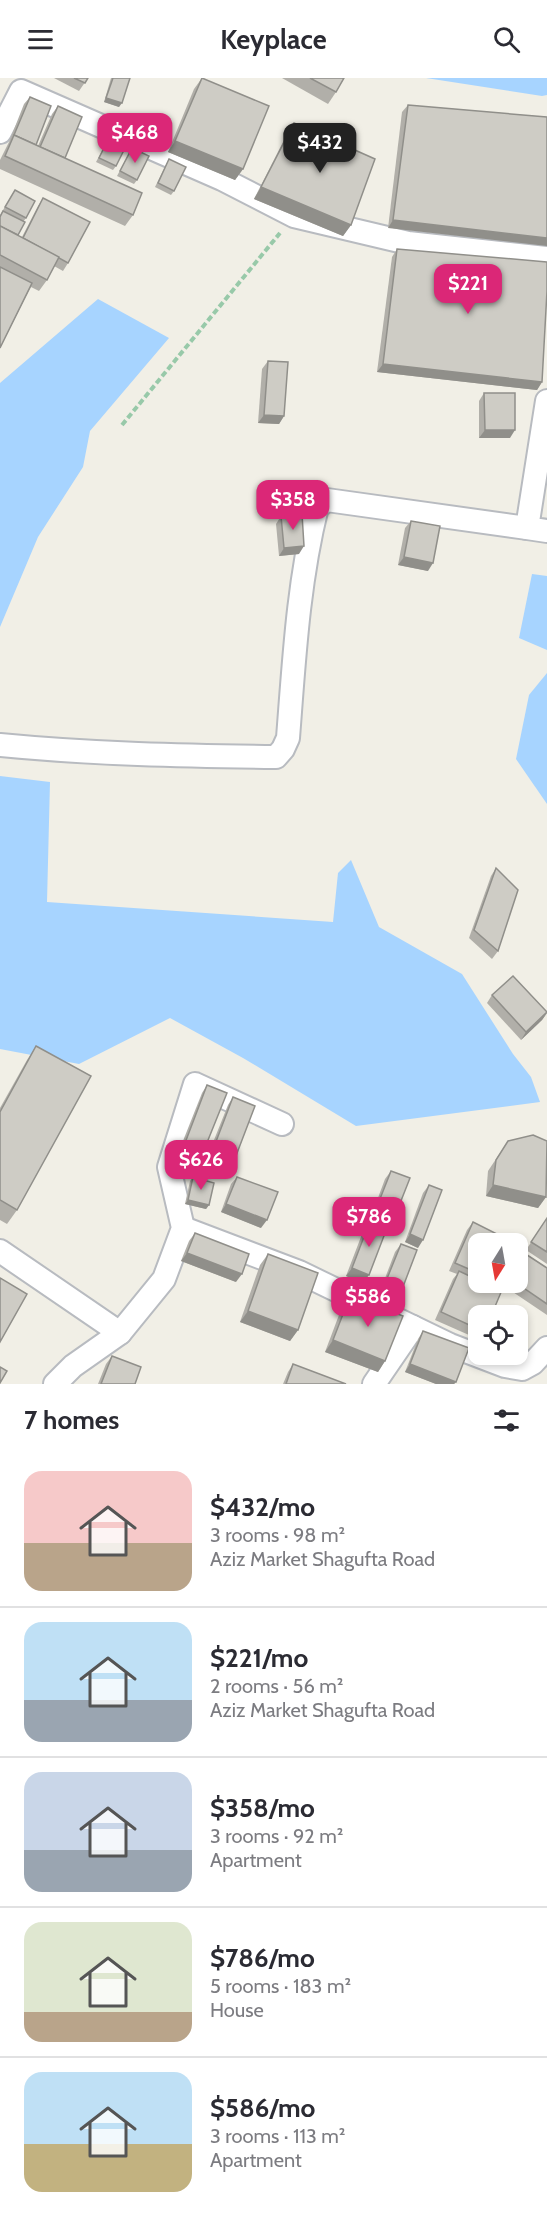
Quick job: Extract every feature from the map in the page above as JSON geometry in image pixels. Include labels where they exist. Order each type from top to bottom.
[{"type":"street","points":[[1,130],[24,85],[222,179],[294,216],[408,243],[547,258]]},
{"type":"street","points":[[0,745],[159,755],[276,757],[288,738],[296,630],[310,535],[317,507],[327,500],[537,530],[547,402]]},
{"type":"street","points":[[55,1384],[73,1366],[120,1334],[164,1279],[183,1228],[169,1167],[195,1084],[282,1124]]},
{"type":"street","points":[[183,1228],[299,1272],[472,1354],[505,1366],[522,1369],[533,1363],[547,1348]]},
{"type":"street","points":[[0,1251],[120,1334]]},
{"type":"street","points":[[374,1384],[413,1327]]},
{"type":"path","points":[[122,425],[294,216]]},
{"type":"water","points":[[426,78],[547,78],[547,95],[542,96]]},
{"type":"water","points":[[98,299],[169,338],[90,431],[83,467],[38,537],[0,627],[0,383]]},
{"type":"water","points":[[532,574],[547,576],[547,650],[519,638]]},
{"type":"water","points":[[547,673],[547,804],[516,759],[529,695]]},
{"type":"water","points":[[0,776],[50,782],[47,902],[333,922],[338,873],[351,860],[379,927],[462,974],[513,1054],[531,1077],[540,1102],[356,1126],[243,1058],[170,1018],[79,1064],[0,1049]]},
{"type":"building","points":[[74,78],[88,78],[85,83]]},
{"type":"building","points":[[113,78],[130,78],[122,103],[106,98]]},
{"type":"building","points":[[202,78],[269,106],[243,169],[175,141]]},
{"type":"building","points":[[310,78],[344,78],[336,92]]},
{"type":"building","points":[[30,97],[51,106],[36,145],[14,135]]},
{"type":"building","points":[[408,105],[547,117],[547,238],[393,220]]},
{"type":"building","points":[[58,106],[82,117],[65,158],[40,147]]},
{"type":"building","points":[[294,123],[375,159],[351,225],[261,187]]},
{"type":"building","points":[[111,134],[128,142],[116,166],[99,158]]},
{"type":"building","points":[[14,135],[142,193],[133,215],[5,156]]},
{"type":"building","points":[[132,148],[149,156],[137,180],[120,171]]},
{"type":"building","points":[[169,159],[186,167],[174,191],[158,183]]},
{"type":"building","points":[[15,190],[35,201],[26,218],[5,207]]},
{"type":"building","points":[[43,198],[90,222],[68,263],[23,238]]},
{"type":"building","points":[[3,211],[25,222],[18,235],[0,226]]},
{"type":"building","points":[[0,226],[59,257],[47,280],[0,255]]},
{"type":"building","points":[[397,249],[547,262],[542,382],[383,364]]},
{"type":"building","points":[[0,267],[32,283],[0,348]]},
{"type":"building","points":[[268,361],[288,362],[284,416],[264,415]]},
{"type":"building","points":[[484,393],[515,393],[515,430],[485,430]]},
{"type":"building","points":[[302,514],[304,546],[284,548],[281,516]]},
{"type":"building","points":[[411,521],[440,526],[433,563],[404,557]]},
{"type":"building","points":[[496,868],[518,890],[498,951],[474,930]]},
{"type":"building","points":[[513,976],[547,1012],[526,1032],[492,995]]},
{"type":"building","points":[[36,1046],[91,1076],[17,1210],[0,1200],[0,1112]]},
{"type":"building","points":[[207,1085],[227,1093],[204,1150],[185,1143]]},
{"type":"building","points":[[233,1097],[255,1106],[234,1161],[212,1152]]},
{"type":"building","points":[[533,1135],[547,1141],[546,1197],[493,1185],[496,1160],[508,1141]]},
{"type":"building","points":[[391,1171],[410,1178],[393,1221],[374,1214]]},
{"type":"building","points":[[193,1177],[214,1183],[209,1205],[188,1200]]},
{"type":"building","points":[[237,1177],[278,1192],[267,1220],[226,1204]]},
{"type":"building","points":[[429,1185],[442,1190],[423,1240],[410,1234]]},
{"type":"building","points":[[547,1218],[547,1252],[531,1242]]},
{"type":"building","points":[[370,1221],[387,1228],[369,1275],[352,1268]]},
{"type":"building","points":[[473,1222],[495,1233],[468,1233]]},
{"type":"building","points":[[195,1233],[249,1254],[242,1274],[187,1253]]},
{"type":"building","points":[[468,1233],[468,1269],[455,1263]]},
{"type":"building","points":[[401,1244],[417,1250],[401,1292],[384,1286]]},
{"type":"building","points":[[268,1254],[318,1273],[298,1330],[248,1311]]},
{"type":"building","points":[[528,1256],[547,1268],[547,1304],[528,1291]]},
{"type":"building","points":[[459,1271],[468,1275],[468,1293],[501,1293],[496,1305],[468,1305],[468,1324],[441,1312]]},
{"type":"building","points":[[0,1278],[27,1294],[0,1342]]},
{"type":"building","points":[[350,1296],[403,1316],[385,1361],[333,1340]]},
{"type":"building","points":[[423,1331],[468,1348],[456,1382],[410,1364]]},
{"type":"building","points":[[112,1356],[141,1367],[135,1384],[101,1384]]},
{"type":"building","points":[[293,1364],[346,1384],[286,1384]]},
{"type":"building","points":[[0,1367],[7,1371],[0,1383]]}]
